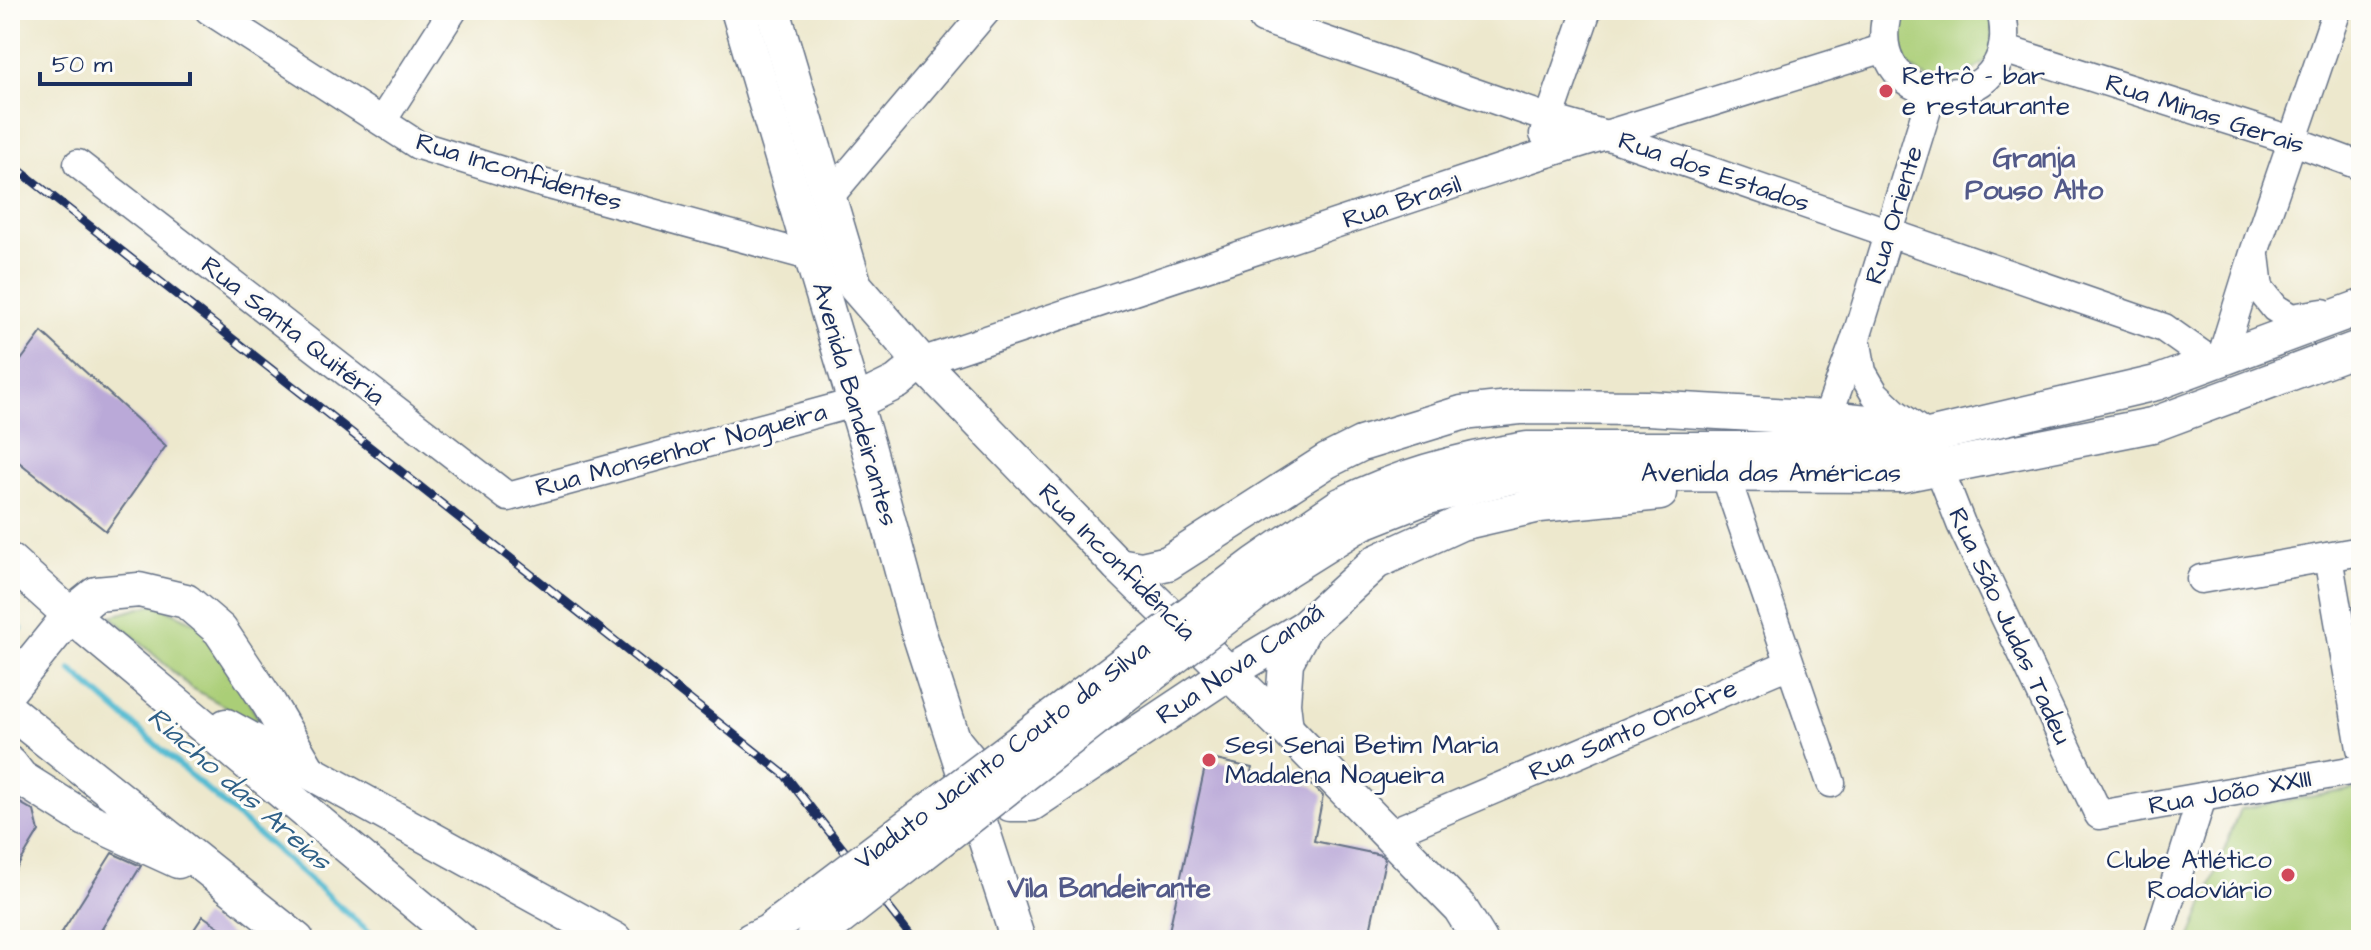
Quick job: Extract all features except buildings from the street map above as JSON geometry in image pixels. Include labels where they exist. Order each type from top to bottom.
[{"type":"main road","name":"Avenida Bandeirantes","points":[[738,10],[868,446],[918,630],[1018,940]]},
{"type":"main road","name":"Avenida Bandeirantes","points":[[773,10],[855,286]]},
{"type":"main road","name":"Rua Inconfidência","points":[[855,286],[921,362],[1118,565],[1286,729],[1460,908],[1480,940]]},
{"type":"main road","name":"Avenida das Américas","points":[[1351,514],[1370,490],[1424,472],[1527,449],[1783,449],[1916,438],[2156,383],[2356,309]]},
{"type":"main road","name":"Avenida das Américas","points":[[1351,514],[1514,476],[1901,475],[2152,425],[2361,347]]},
{"type":"main road","points":[[854,403],[890,386],[921,362]]},
{"type":"main road","points":[[2101,396],[2112,433]]},
{"type":"main road","name":"Avenida das Américas","points":[[1118,565],[1141,569],[1168,563],[1327,461],[1361,444],[1462,413],[1520,407],[1647,408],[1878,423],[1916,438]]},
{"type":"main road","name":"Rua Nova Canaã","points":[[954,741],[1010,804],[1031,804],[1228,673],[1305,627],[1376,562],[1461,523],[1540,505],[1839,475]]},
{"type":"main road","name":"Viaduto Jacinto Couto da Silva","points":[[765,933],[1255,564],[1351,514]]},
{"type":"main road","name":"Viaduto Jacinto Couto da Silva","points":[[812,940],[1286,570],[1351,514]]},
{"type":"main road","points":[[10,561],[63,623],[163,692],[460,940]]},
{"type":"main road","points":[[297,940],[12,695],[63,623],[96,594],[139,590],[186,601],[220,630],[308,770]]},
{"type":"main road","points":[[1286,729],[1283,703],[1286,662],[1305,627]]},
{"type":"main road","points":[[163,692],[615,940]]},
{"type":"main road","points":[[10,764],[21,778],[86,819],[238,891]]},
{"type":"street","name":"Rua Inconfidentes","points":[[209,10],[418,145],[531,180],[813,257]]},
{"type":"street","points":[[382,121],[453,10]]},
{"type":"street","points":[[829,197],[987,10]]},
{"type":"street","points":[[1535,157],[1587,10]]},
{"type":"street","points":[[1888,10],[1883,35],[1892,64],[1902,77],[1916,87],[1932,93],[1950,94],[1976,85],[1995,66],[2003,49],[2005,28],[2001,10]]},
{"type":"street","points":[[2217,360],[2337,10]]},
{"type":"street","name":"Rua dos Estados","points":[[1263,19],[2164,328],[2217,360]]},
{"type":"street","name":"Rua Brasil","points":[[921,362],[1535,157],[1885,48]]},
{"type":"street","name":"Rua Minas Gerais","points":[[2003,49],[2291,140],[2361,166]]},
{"type":"street","name":"Rua Oriente","points":[[1827,418],[1856,338],[1932,93]]},
{"type":"street","name":"Rua Santa Quitéria","points":[[78,164],[508,497]]},
{"type":"street","points":[[2255,250],[2259,288],[2275,308],[2291,318],[2356,309]]},
{"type":"street","points":[[2156,383],[2167,352],[2164,328]]},
{"type":"street","points":[[1856,338],[1862,372],[1875,394],[1916,438]]},
{"type":"street","name":"Rua Monsenhor Nogueira","points":[[508,497],[854,403]]},
{"type":"street","name":"Rua São Judas Tadeu","points":[[1916,438],[1939,467],[1961,524],[2099,815]]},
{"type":"street","points":[[1729,486],[1831,783]]},
{"type":"street","points":[[2201,579],[2361,551]]},
{"type":"street","points":[[2328,557],[2361,748]]},
{"type":"street","name":"Rua Santo Onofre","points":[[1389,834],[1789,664]]},
{"type":"street","name":"Rua João XXIII","points":[[2099,815],[2361,769]]},
{"type":"street","points":[[2157,940],[2202,797]]},
{"type":"green space","points":[[1895,10],[1993,10],[1991,59],[1947,86],[1900,63]]},
{"type":"green space","points":[[155,604],[203,626],[264,728],[190,687],[111,616]]},
{"type":"green space","name":"Clube Atlético Rodoviário","points":[[2361,788],[2361,940],[2190,940],[2240,809]]},
{"type":"waterway","name":"Riacho das Areias","points":[[10,620],[21,629]]},
{"type":"waterway","name":"Riacho das Areias","points":[[71,670],[378,940]]},
{"type":"railway","points":[[10,163],[785,775],[914,940]]},
{"type":"place","name":"Retrô - bar e restaurante","points":[[1886,91]]},
{"type":"place","name":"Sesi Senai Betim Maria Madalena Nogueira","points":[[1209,760]]},
{"type":"place","name":"Clube Atlético Rodoviário","points":[[2288,875]]},
{"type":"district","name":"Granja Pouso Alto","points":[[2034,174]]},
{"type":"district","name":"Vila Bandeirante","points":[[1109,888]]}]
